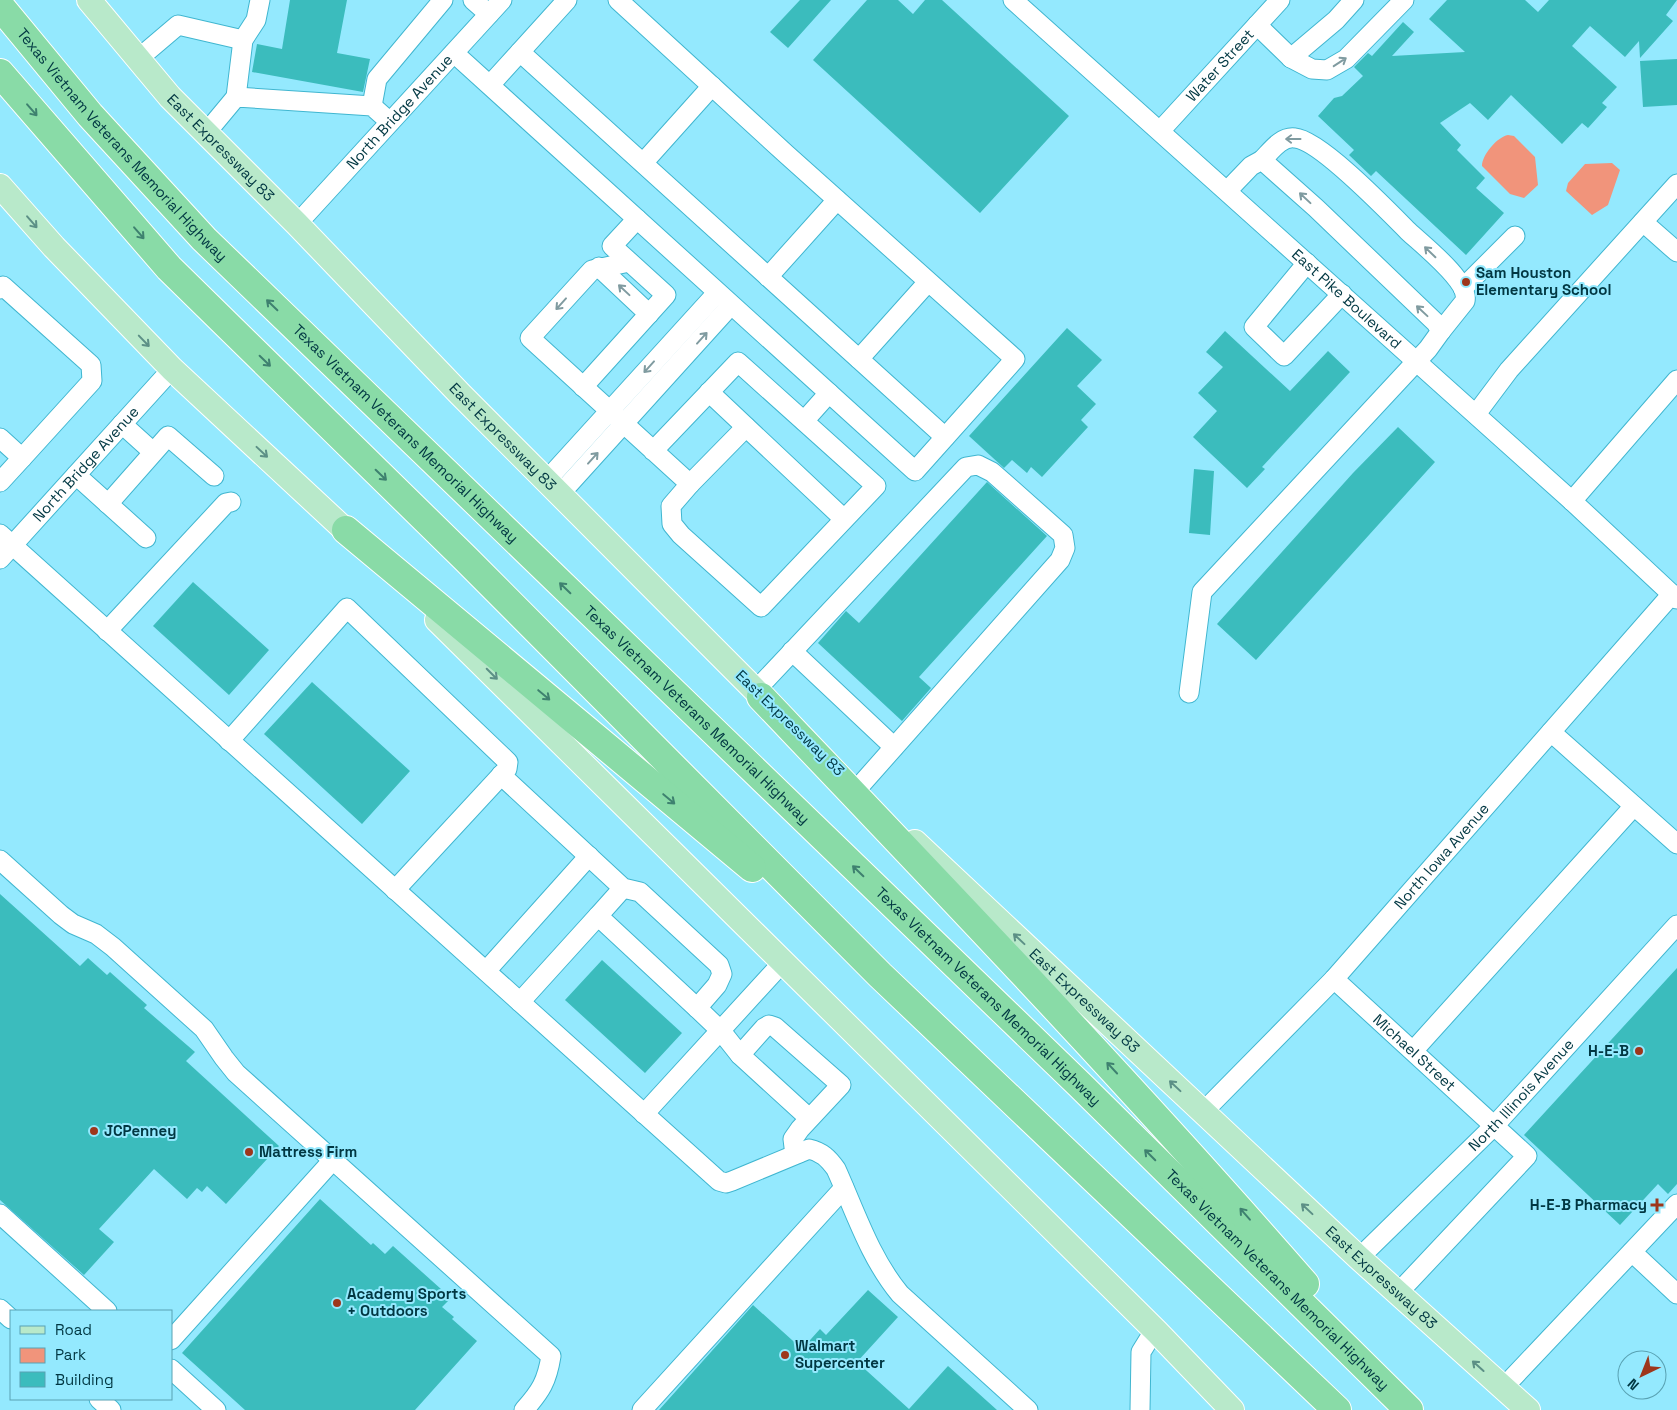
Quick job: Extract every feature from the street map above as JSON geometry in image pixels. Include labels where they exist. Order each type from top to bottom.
[{"type":"highway","name":"Texas Vietnam Veterans Memorial Highway","points":[[0,6],[90,115],[204,239],[1073,1078],[1409,1410]]},
{"type":"highway","points":[[0,74],[169,268],[465,558],[880,975],[1337,1410]]},
{"type":"highway","points":[[346,530],[880,975]]},
{"type":"highway","points":[[758,694],[1036,986],[1209,1175],[1414,1410]]},
{"type":"main road","name":"East Expressway 83","points":[[89,0],[170,97],[297,224],[460,394],[758,694],[1359,1258],[1528,1410]]},
{"type":"main road","points":[[1,189],[54,247],[172,369],[346,530],[1157,1332],[1232,1410]]},
{"type":"street","points":[[206,132],[236,97],[243,40],[256,20],[260,0]]},
{"type":"street","points":[[372,106],[377,79],[443,0]]},
{"type":"street","points":[[473,0],[489,14]]},
{"type":"street","name":"North Bridge Avenue","points":[[297,224],[502,0]]},
{"type":"street","points":[[490,85],[567,0]]},
{"type":"street","points":[[454,53],[915,470],[1016,360],[618,0]]},
{"type":"street","name":"East Pike Boulevard","points":[[1013,0],[1476,414],[1674,596]]},
{"type":"street","name":"Water Street","points":[[1160,131],[1280,0]]},
{"type":"street","points":[[1291,58],[1336,20],[1354,0]]},
{"type":"street","points":[[1257,25],[1291,58],[1312,69],[1327,70],[1346,59],[1404,0]]},
{"type":"street","points":[[138,59],[178,25],[243,40]]},
{"type":"street","points":[[520,52],[945,437]]},
{"type":"street","points":[[643,163],[712,86]]},
{"type":"street","points":[[236,97],[372,106],[390,122]]},
{"type":"street","points":[[1189,693],[1202,592],[1428,349],[1465,301],[1466,297],[1463,288],[1447,268],[1363,188],[1323,152],[1306,141],[1294,137],[1283,140],[1262,160],[1252,166],[1227,191]]},
{"type":"street","points":[[1262,160],[1316,208],[1436,323],[1441,330]]},
{"type":"street","points":[[1476,414],[1509,370],[1579,295],[1677,184]]},
{"type":"street","points":[[768,277],[837,200]]},
{"type":"street","points":[[583,387],[666,296],[612,246],[637,219]]},
{"type":"street","points":[[1643,222],[1677,252]]},
{"type":"street","points":[[1463,288],[1515,236]]},
{"type":"street","points":[[629,262],[592,270],[530,338],[690,484]]},
{"type":"street","points":[[1307,262],[1254,327],[1284,356],[1342,294]]},
{"type":"street","points":[[599,267],[649,314]]},
{"type":"street","points":[[859,359],[928,282]]},
{"type":"street","points":[[0,482],[92,382],[91,365],[1,286]]},
{"type":"street","points":[[553,487],[609,411],[717,292]]},
{"type":"street","points":[[553,487],[623,424],[731,305]]},
{"type":"street","points":[[653,451],[738,362],[876,486],[761,607],[681,535],[672,524],[671,506],[746,427]]},
{"type":"street","name":"North Bridge Avenue","points":[[4,546],[76,475],[172,369]]},
{"type":"street","points":[[1572,501],[1677,380]]},
{"type":"street","points":[[709,392],[844,519]]},
{"type":"street","points":[[804,421],[829,393]]},
{"type":"street","points":[[122,424],[153,452]]},
{"type":"street","points":[[108,504],[168,436],[214,476]]},
{"type":"street","points":[[0,438],[22,458]]},
{"type":"street","points":[[758,694],[792,651],[966,466],[978,465],[992,472],[1063,536],[1065,548],[1060,560],[858,788]]},
{"type":"street","points":[[76,475],[146,538]]},
{"type":"street","points":[[107,631],[226,503],[230,502]]},
{"type":"street","points":[[4,546],[107,631],[718,1181],[726,1183],[732,1181],[809,1149],[819,1151],[827,1157],[836,1169],[875,1257],[889,1281],[900,1294],[1028,1410]]},
{"type":"street","name":"North Iowa Avenue","points":[[1203,1112],[1334,979],[1551,732],[1674,596]]},
{"type":"street","points":[[229,741],[347,608],[508,762],[507,769],[396,890]]},
{"type":"street","points":[[792,651],[894,747]]},
{"type":"street","points":[[1551,732],[1677,844]]},
{"type":"street","points":[[501,775],[623,888],[640,892],[718,965],[722,974],[718,985],[697,1008]]},
{"type":"street","points":[[1413,1051],[1634,806]]},
{"type":"street","points":[[486,972],[589,856]]},
{"type":"street","points":[[0,860],[61,915],[73,924],[96,934],[113,947],[204,1029],[236,1073],[551,1356],[543,1386],[524,1410]]},
{"type":"street","points":[[520,1002],[623,888]]},
{"type":"street","points":[[598,916],[721,1031],[740,1055],[809,1118]]},
{"type":"street","name":"North Illinois Avenue","points":[[1359,1258],[1494,1126],[1677,925]]},
{"type":"street","points":[[644,1114],[783,962]]},
{"type":"street","name":"Michael Street","points":[[1334,979],[1527,1156],[1398,1293]]},
{"type":"street","points":[[740,1055],[764,1028],[769,1025],[782,1031],[841,1085],[809,1118],[793,1139],[794,1147],[799,1153]]},
{"type":"street","points":[[172,1339],[333,1160]]},
{"type":"street","points":[[642,1410],[844,1188]]},
{"type":"street","points":[[1503,1388],[1677,1204]]},
{"type":"street","points":[[0,1214],[107,1310]]},
{"type":"street","points":[[1632,1252],[1677,1294]]},
{"type":"street","points":[[0,1309],[10,1318]]},
{"type":"street","points":[[1140,1410],[1141,1352],[1143,1346],[1157,1332]]},
{"type":"street","points":[[172,1370],[216,1410]]},
{"type":"street","points":[[100,1400],[112,1410],[123,1400]]},
{"type":"green space","points":[[1508,135],[1514,136],[1535,157],[1538,185],[1524,198],[1510,194],[1482,166],[1491,147],[1499,139]]},
{"type":"green space","points":[[1612,163],[1620,170],[1608,205],[1592,215],[1566,191],[1568,183],[1585,164]]},
{"type":"building","points":[[290,0],[347,0],[337,53],[370,59],[363,92],[252,72],[257,44],[282,49]]},
{"type":"building","points":[[800,0],[831,0],[788,48],[770,32]]},
{"type":"building","points":[[867,0],[898,0],[913,14],[925,0],[942,0],[1069,116],[980,213],[813,60]]},
{"type":"building","points":[[1447,0],[1525,0],[1538,12],[1549,0],[1677,0],[1666,15],[1673,21],[1640,58],[1639,41],[1625,57],[1590,26],[1572,46],[1617,87],[1602,103],[1607,107],[1588,128],[1582,123],[1562,144],[1511,95],[1488,120],[1470,103],[1440,123],[1461,145],[1457,150],[1485,178],[1476,188],[1504,213],[1466,255],[1376,171],[1371,176],[1349,155],[1354,150],[1318,116],[1334,98],[1342,96],[1363,76],[1354,67],[1368,53],[1372,56],[1403,22],[1414,32],[1392,56],[1465,52],[1429,19]]},
{"type":"building","points":[[1677,59],[1677,105],[1643,107],[1640,61]]},
{"type":"building","points":[[1067,328],[1102,360],[1077,386],[1096,404],[1081,420],[1088,427],[1042,477],[1031,467],[1027,473],[1012,460],[1004,468],[969,436]]},
{"type":"building","points":[[1225,331],[1290,391],[1328,351],[1350,372],[1262,467],[1265,469],[1247,488],[1193,437],[1217,411],[1198,393],[1223,367],[1206,352]]},
{"type":"building","points":[[1398,427],[1435,462],[1256,660],[1217,624],[1353,473]]},
{"type":"building","points":[[1194,469],[1214,471],[1210,535],[1189,533]]},
{"type":"building","points":[[987,482],[1047,536],[919,677],[931,688],[902,721],[818,643],[846,611],[859,623]]},
{"type":"building","points":[[193,582],[269,650],[229,695],[153,626]]},
{"type":"building","points":[[312,682],[410,771],[362,824],[264,734]]},
{"type":"building","name":"JCPenney","points":[[0,894],[80,966],[88,958],[107,975],[110,972],[147,1005],[144,1008],[195,1052],[186,1061],[279,1146],[226,1204],[207,1186],[202,1192],[197,1188],[187,1199],[154,1169],[99,1229],[114,1242],[84,1275],[0,1200]]},
{"type":"building","points":[[602,960],[682,1033],[645,1073],[565,1000]]},
{"type":"building","name":"H-E-B","points":[[1677,968],[1677,1184],[1668,1194],[1658,1184],[1620,1225],[1524,1135]]},
{"type":"building","name":"Academy Sports + Outdoors","points":[[320,1199],[371,1245],[373,1243],[385,1254],[393,1246],[451,1298],[442,1307],[454,1317],[452,1319],[477,1341],[415,1410],[245,1410],[182,1353]]},
{"type":"building","name":"Walmart Supercenter","points":[[868,1290],[898,1317],[857,1362],[909,1409],[948,1366],[997,1410],[659,1410],[753,1305],[802,1349],[820,1329],[826,1335]]},
{"type":"place","name":"Sam Houston Elementary School","points":[[1466,282]]},
{"type":"place","name":"H-E-B","points":[[1639,1051]]},
{"type":"place","name":"JCPenney","points":[[94,1131]]},
{"type":"place","name":"Mattress Firm","points":[[249,1152]]},
{"type":"place","name":"H-E-B Pharmacy","points":[[1657,1205]]},
{"type":"place","name":"Academy Sports + Outdoors","points":[[337,1303]]},
{"type":"place","name":"Walmart Supercenter","points":[[785,1355]]}]
